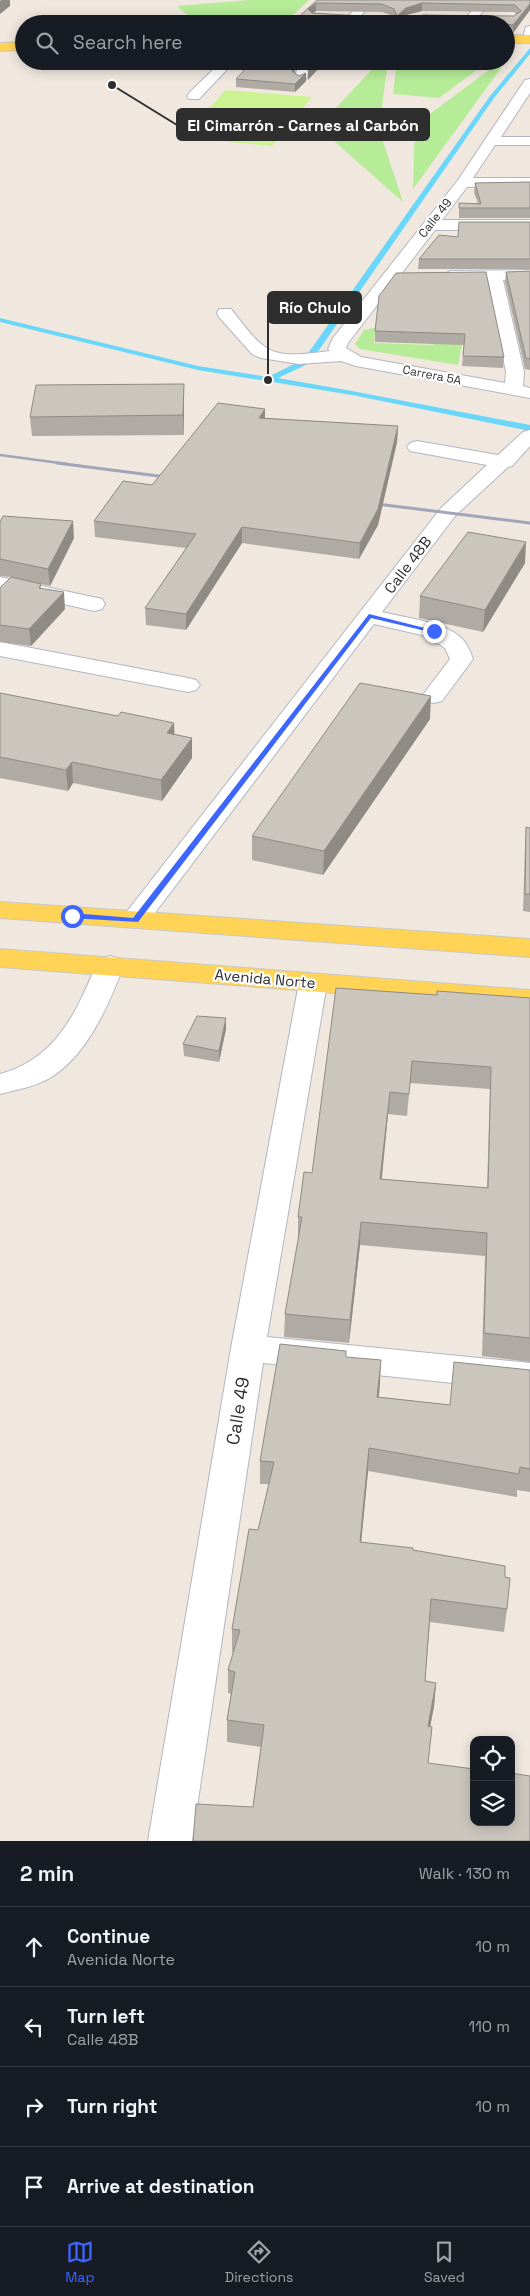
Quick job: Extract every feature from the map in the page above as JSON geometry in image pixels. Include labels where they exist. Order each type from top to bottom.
[{"type":"main road","points":[[0,39],[15,39]]},
{"type":"main road","points":[[515,39],[530,39]]},
{"type":"main road","points":[[0,47],[15,46]]},
{"type":"main road","points":[[515,46],[530,46]]},
{"type":"main road","points":[[0,910],[530,948]]},
{"type":"main road","name":"Avenida Norte","points":[[0,958],[110,965],[313,983],[530,999]]},
{"type":"street","points":[[351,15],[372,0]]},
{"type":"street","points":[[474,15],[488,0]]},
{"type":"street","points":[[426,13],[449,15]]},
{"type":"street","points":[[194,96],[220,70]]},
{"type":"street","points":[[300,79],[303,70]]},
{"type":"street","name":"Calle 49","points":[[346,355],[339,342],[463,183],[492,140],[523,104],[530,85]]},
{"type":"street","points":[[492,140],[530,141]]},
{"type":"street","points":[[463,183],[530,182]]},
{"type":"street","points":[[430,225],[530,225]]},
{"type":"street","points":[[436,276],[530,275]]},
{"type":"street","points":[[389,276],[408,276]]},
{"type":"street","points":[[494,276],[515,372],[522,392]]},
{"type":"street","points":[[226,313],[258,350],[271,356],[319,358],[346,355],[408,375],[494,392],[530,403]]},
{"type":"street","name":"Carrera 5A","points":[[346,355],[522,392]]},
{"type":"street","points":[[416,447],[517,450]]},
{"type":"street","name":"Calle 48B","points":[[135,920],[448,512],[517,450]]},
{"type":"street","points":[[0,583],[94,604]]},
{"type":"street","points":[[369,616],[434,631],[455,644],[462,659],[434,696]]},
{"type":"street","points":[[0,649],[188,685]]},
{"type":"street","points":[[0,1084],[39,1071],[59,1056],[96,1000],[110,965]]},
{"type":"street","name":"Calle 49","points":[[170,1841],[248,1348],[313,983]]},
{"type":"street","points":[[248,1348],[530,1377]]},
{"type":"green space","points":[[249,0],[309,0],[293,15],[188,15],[177,6]]},
{"type":"green space","points":[[372,70],[387,70],[379,129],[403,202],[318,127]]},
{"type":"green space","points":[[396,70],[477,70],[439,98],[393,94]]},
{"type":"green space","points":[[489,70],[500,70],[413,189],[415,125]]},
{"type":"green space","points":[[226,90],[312,97],[272,146],[181,138]]},
{"type":"green space","points":[[375,328],[374,343],[433,345],[435,337],[463,339],[458,365],[360,349],[355,344],[364,330]]},
{"type":"building","points":[[317,0],[530,0],[530,4],[515,23],[515,15],[521,11],[515,5],[422,3],[406,8],[397,15],[394,9],[382,4],[316,3],[308,9],[312,13],[345,15],[301,15]]},
{"type":"building","points":[[244,70],[292,70],[299,76],[306,73],[295,84],[236,79]]},
{"type":"building","points":[[530,182],[530,208],[459,208],[459,203],[481,204],[475,183]]},
{"type":"building","points":[[459,222],[530,222],[530,259],[419,259],[439,235],[458,237]]},
{"type":"building","points":[[530,271],[530,359],[526,358],[506,272]]},
{"type":"building","points":[[486,272],[504,357],[463,356],[465,334],[375,331],[379,296],[396,273]]},
{"type":"building","points":[[184,384],[183,415],[30,417],[36,385]]},
{"type":"building","points":[[218,403],[265,409],[259,418],[398,426],[378,509],[360,543],[242,527],[186,614],[145,608],[196,534],[94,521],[123,481],[152,485]]},
{"type":"building","points":[[3,516],[73,521],[48,569],[0,559],[0,522]]},
{"type":"building","points":[[468,532],[526,542],[485,610],[420,596]]},
{"type":"building","points":[[11,577],[41,584],[39,588],[64,592],[29,629],[0,625],[0,588]]},
{"type":"building","points":[[360,683],[431,696],[324,851],[252,836]]},
{"type":"building","points":[[0,693],[118,716],[121,712],[174,723],[167,733],[192,738],[161,780],[72,762],[66,770],[0,757]]},
{"type":"building","points":[[526,827],[530,828],[530,894],[525,894]]},
{"type":"building","points":[[336,988],[437,995],[437,991],[530,998],[530,1338],[484,1333],[487,1233],[361,1222],[350,1320],[285,1314],[302,1217],[298,1217],[304,1172],[312,1173]],"holes":[[[412,1061],[491,1067],[488,1188],[380,1179],[390,1092],[409,1094]]]},
{"type":"building","points":[[197,1016],[226,1018],[219,1051],[183,1044]]},
{"type":"building","points":[[280,1344],[346,1351],[346,1357],[381,1360],[377,1397],[450,1405],[454,1362],[530,1370],[530,1469],[520,1467],[519,1474],[369,1448],[360,1542],[413,1548],[413,1550],[505,1566],[505,1577],[510,1578],[507,1609],[431,1599],[425,1681],[436,1683],[428,1726],[432,1727],[428,1763],[470,1768],[470,1826],[515,1826],[515,1774],[530,1776],[530,1841],[193,1841],[196,1804],[253,1807],[264,1725],[227,1720],[235,1672],[228,1670],[240,1630],[232,1629],[249,1529],[258,1530],[274,1462],[260,1461]]},
{"type":"waterway","points":[[515,69],[530,50]]},
{"type":"waterway","points":[[269,380],[307,361],[492,97],[514,70]]},
{"type":"waterway","points":[[0,320],[198,368],[269,380]]},
{"type":"waterway","points":[[269,380],[352,393],[530,428]]},
{"type":"railway","points":[[0,455],[67,464]]},
{"type":"railway","points":[[57,463],[174,478]]},
{"type":"railway","points":[[369,503],[530,523]]},
{"type":"place","name":"El Cimarrón - Carnes al Carbón","points":[[112,85]]},
{"type":"place","name":"Río Chulo","points":[[268,380]]},
{"type":"route","points":[[72,916],[135,920],[369,616],[434,631]]}]
